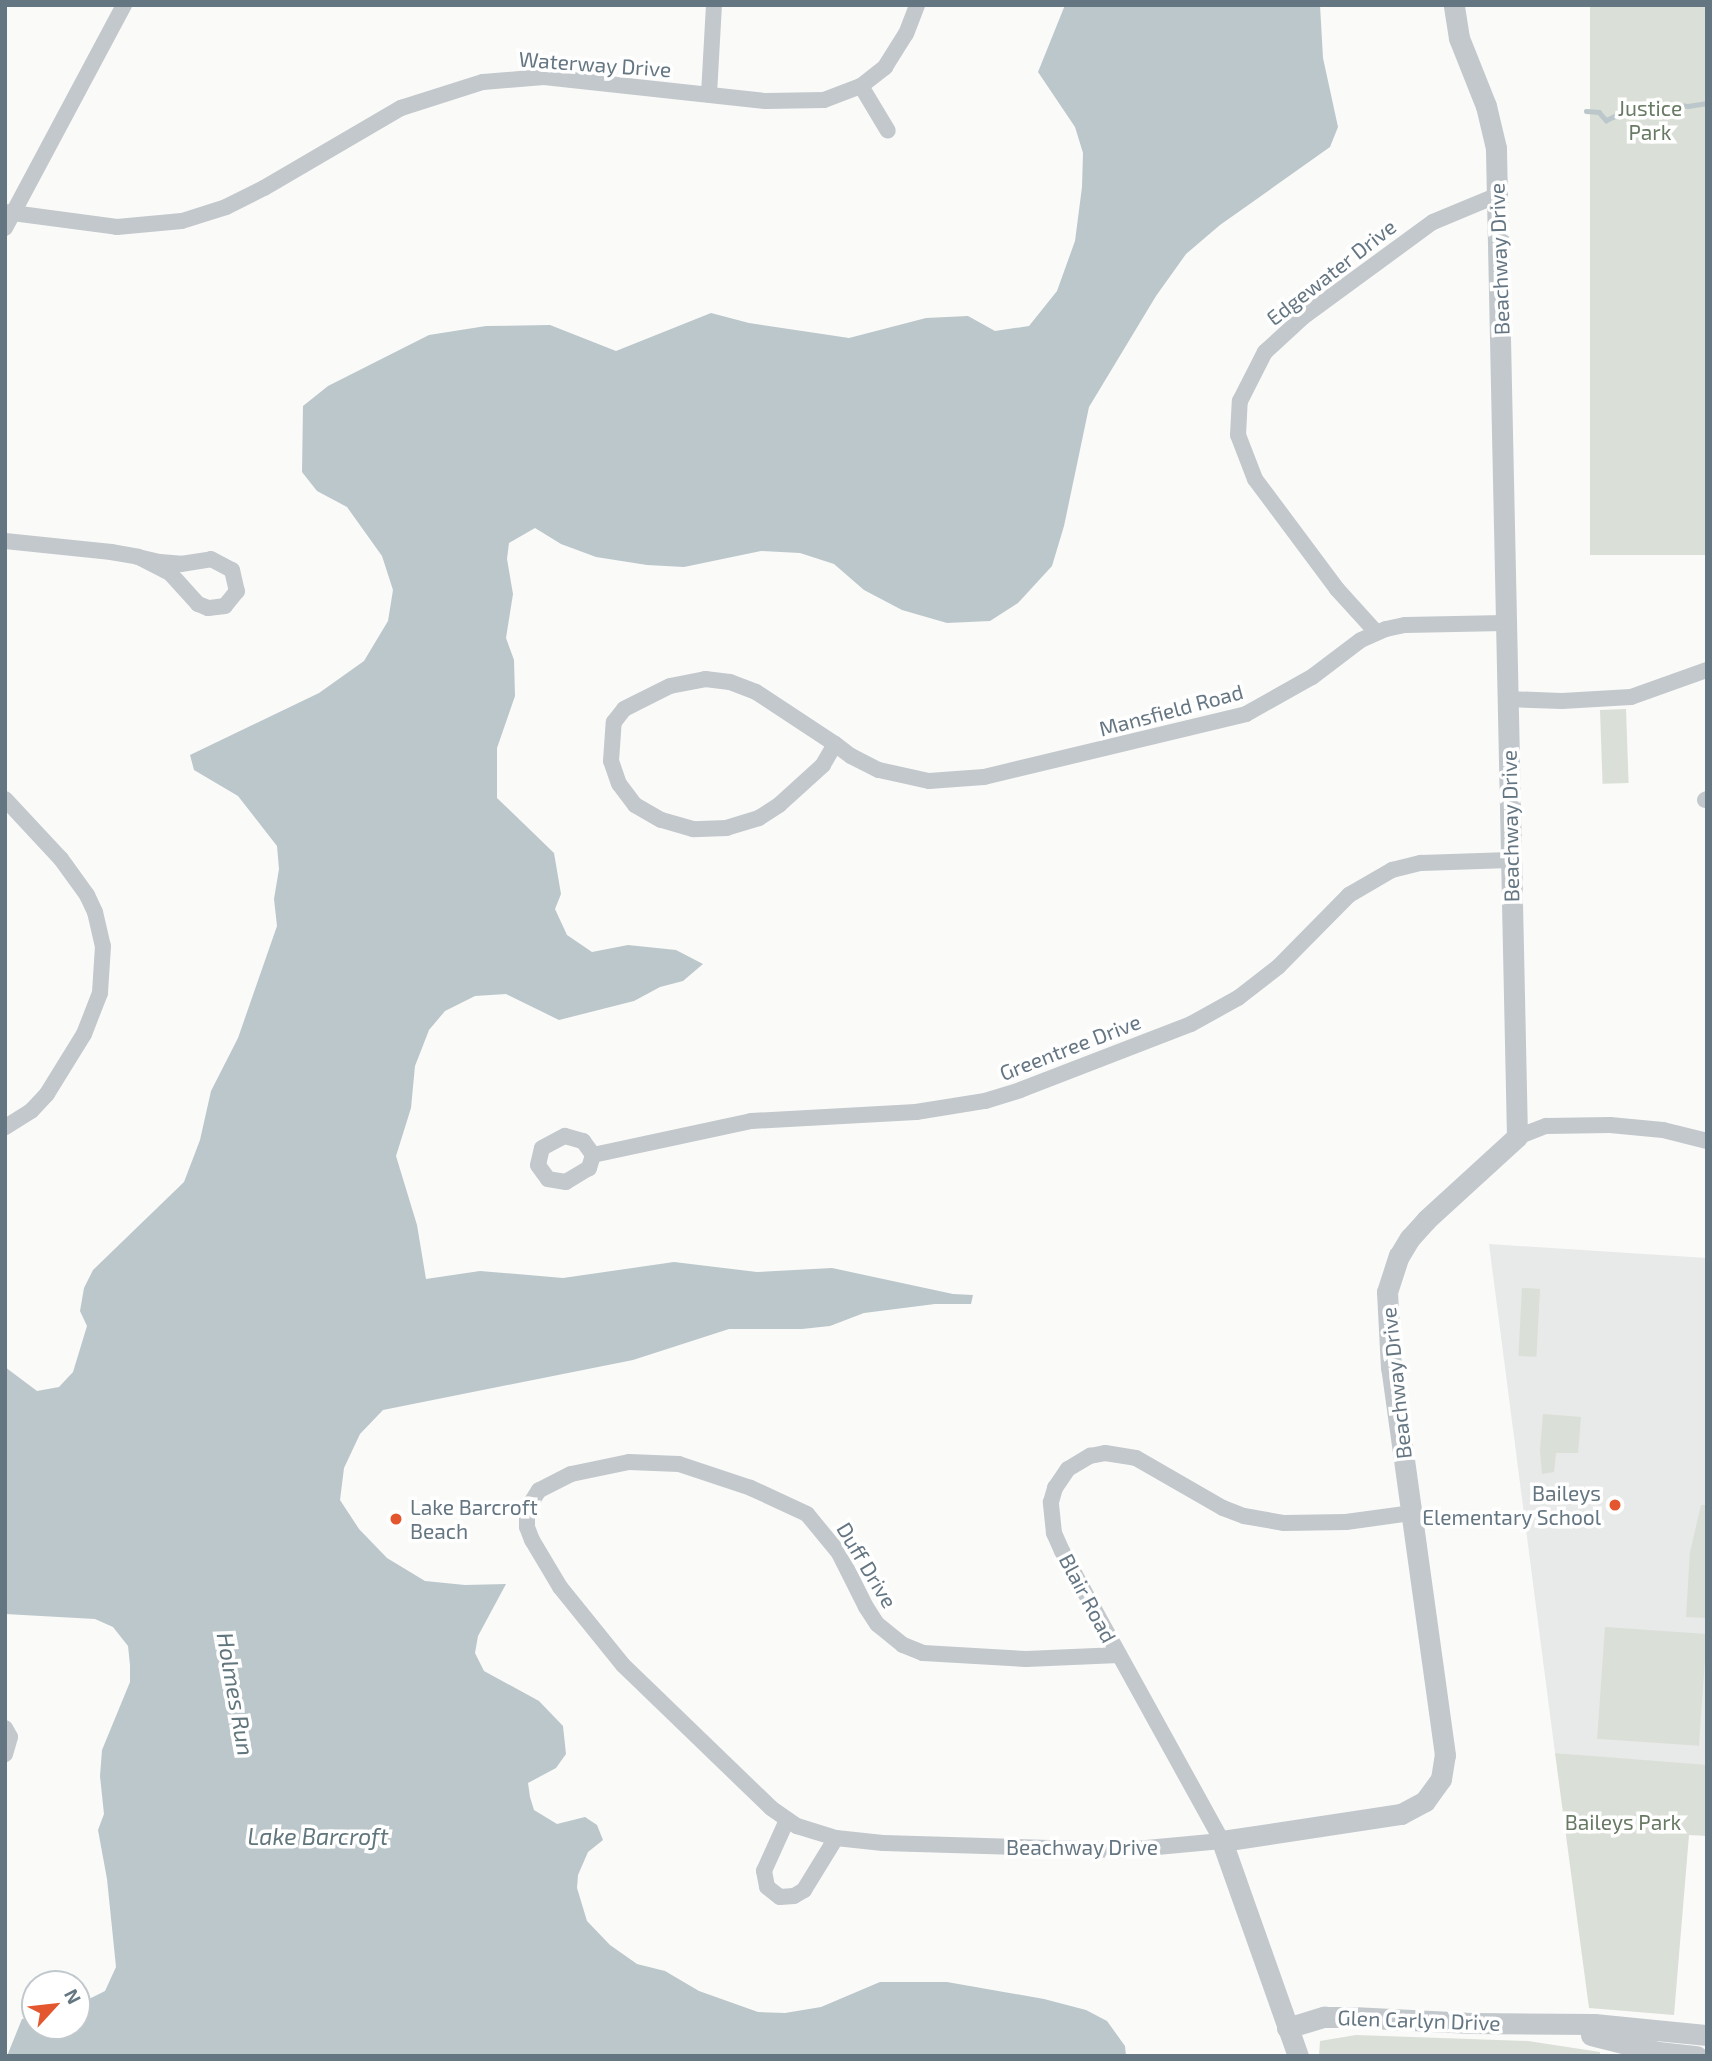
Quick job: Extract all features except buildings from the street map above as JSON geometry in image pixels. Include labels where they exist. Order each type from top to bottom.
[{"type":"street","points":[[7,218],[124,5]]},
{"type":"street","points":[[709,94],[714,5]]},
{"type":"street","name":"Waterway Drive","points":[[7,218],[117,227],[182,221],[217,210],[264,188],[401,108],[483,82],[544,78],[805,102],[824,100],[874,78],[894,55],[917,5]]},
{"type":"street","name":"Beachway Drive","points":[[526,1518],[532,1540],[560,1587],[623,1665],[771,1808],[787,1820],[814,1833],[883,1843],[1125,1850],[1222,1841],[1401,1815],[1414,1809],[1434,1791],[1445,1767],[1445,1755],[1386,1316],[1391,1275],[1399,1256],[1426,1220],[1517,1137],[1506,699],[1498,195],[1493,130],[1463,49],[1454,5]]},
{"type":"street","points":[[861,86],[888,131]]},
{"type":"street","name":"Edgewater Drive","points":[[1376,632],[1337,589],[1255,479],[1238,435],[1240,401],[1265,352],[1303,317],[1433,222],[1471,203],[1498,195]]},
{"type":"street","points":[[5,541],[138,557],[170,563],[211,559],[232,570],[237,591],[225,606],[208,608],[194,602],[170,573],[138,557]]},
{"type":"street","name":"Mansfield Road","points":[[835,744],[823,765],[779,805],[759,818],[727,828],[693,829],[661,820],[635,805],[619,783],[611,761],[614,722],[624,709],[670,686],[705,679],[730,682],[756,692],[835,744],[863,763],[899,775],[929,781],[984,778],[1247,714],[1312,677],[1376,632],[1405,625],[1505,623]]},
{"type":"street","points":[[1506,699],[1562,701],[1631,697],[1707,670]]},
{"type":"street","points":[[5,799],[61,859],[87,895],[99,921],[103,946],[100,993],[84,1034],[47,1094],[31,1111],[5,1127]]},
{"type":"street","name":"Greentree Drive","points":[[593,1155],[751,1121],[916,1112],[985,1101],[1020,1090],[1191,1024],[1238,998],[1278,967],[1349,895],[1392,870],[1420,863],[1510,860]]},
{"type":"street","points":[[1517,1137],[1546,1126],[1610,1125],[1662,1130],[1707,1141]]},
{"type":"street","name":"Blair Road","points":[[1298,2056],[1248,1908],[1222,1841],[1055,1533],[1051,1502],[1055,1488],[1076,1462],[1105,1453],[1136,1458],[1223,1508],[1262,1520],[1307,1525],[1412,1513]]},
{"type":"street","name":"Duff Drive","points":[[526,1518],[531,1499],[539,1490],[554,1481],[629,1462],[679,1464],[751,1488],[807,1514],[839,1553],[866,1608],[877,1624],[888,1635],[913,1649],[937,1656],[976,1658],[1119,1655]]},
{"type":"street","points":[[5,1728],[10,1737],[5,1754]]},
{"type":"street","points":[[787,1820],[764,1871],[767,1887],[779,1897],[794,1896],[804,1890],[836,1838]]},
{"type":"street","name":"Glen Carlyn Drive","points":[[1287,2028],[1324,2017],[1594,2024],[1707,2035]]},
{"type":"street","name":"Glen Carlyn Drive","points":[[1552,2024],[1658,2052],[1697,2056]]},
{"type":"shaded area","name":"Baileys Elementary School","points":[[1489,1244],[1707,1258],[1707,1766],[1555,1753]]},
{"type":"green space","name":"Justice Park","points":[[1590,5],[1707,5],[1707,555],[1590,555]]},
{"type":"green space","points":[[1626,709],[1629,783],[1603,784],[1600,710]]},
{"type":"green space","points":[[1522,1288],[1540,1289],[1536,1357],[1518,1356]]},
{"type":"green space","points":[[1543,1414],[1581,1417],[1578,1453],[1556,1453],[1554,1472],[1542,1474],[1540,1450]]},
{"type":"green space","points":[[1701,1505],[1707,1505],[1707,1618],[1686,1617],[1690,1552]]},
{"type":"green space","points":[[1605,1627],[1707,1634],[1699,1746],[1597,1739]]},
{"type":"green space","name":"Baileys Park","points":[[1555,1753],[1707,1765],[1707,1836],[1689,1835],[1674,2015],[1589,2008]]},
{"type":"green space","points":[[1356,2035],[1528,2041],[1600,2052],[1600,2056],[1319,2056],[1320,2041]]},
{"type":"water","name":"Lake Barcroft","points":[[1065,5],[1320,5],[1323,58],[1338,127],[1330,147],[1220,225],[1186,254],[1156,296],[1089,407],[1064,526],[1052,566],[1018,603],[990,621],[947,623],[902,610],[864,590],[834,564],[800,553],[761,551],[684,567],[647,565],[596,557],[561,544],[535,528],[509,543],[507,559],[513,594],[506,638],[514,660],[515,696],[497,748],[497,798],[554,853],[561,894],[555,909],[567,935],[592,952],[628,945],[676,950],[703,964],[683,981],[660,987],[634,1001],[559,1020],[506,994],[475,996],[445,1011],[429,1030],[415,1066],[411,1108],[396,1156],[417,1225],[426,1279],[480,1271],[563,1278],[674,1262],[757,1272],[832,1268],[953,1294],[973,1295],[971,1304],[935,1304],[864,1313],[830,1326],[802,1329],[729,1329],[633,1360],[383,1410],[360,1434],[344,1468],[340,1500],[359,1529],[387,1558],[425,1581],[465,1585],[506,1584],[478,1636],[475,1653],[484,1671],[539,1701],[563,1726],[566,1754],[556,1768],[528,1783],[530,1797],[534,1810],[557,1824],[585,1817],[597,1825],[603,1840],[588,1852],[578,1875],[577,1888],[587,1921],[610,1945],[637,1964],[665,1971],[699,1991],[758,2012],[785,2013],[821,2007],[880,1982],[947,1982],[1044,1999],[1086,2010],[1107,2021],[1125,2046],[1126,2056],[7,2056],[21,2021],[21,2040],[91,2040],[91,1998],[105,1991],[116,1967],[107,1879],[98,1830],[104,1814],[100,1776],[102,1750],[130,1682],[130,1665],[128,1646],[113,1627],[95,1619],[5,1614],[5,1367],[37,1391],[59,1387],[73,1372],[87,1326],[80,1311],[84,1288],[93,1270],[184,1182],[200,1140],[211,1091],[238,1038],[277,926],[274,899],[279,869],[277,846],[238,796],[194,770],[190,755],[319,693],[364,661],[388,621],[393,590],[382,556],[347,507],[317,491],[302,472],[303,406],[328,386],[429,335],[486,326],[550,325],[616,351],[711,313],[749,323],[849,338],[926,318],[968,316],[995,331],[1029,326],[1057,291],[1075,241],[1082,187],[1083,153],[1075,127],[1038,72]]},
{"type":"waterway","points":[[1586,111],[1599,112],[1606,120],[1624,112],[1632,115],[1656,111],[1669,104],[1688,106],[1707,103]]},
{"type":"place","name":"Baileys Elementary School","points":[[1615,1505]]},
{"type":"place","name":"Lake Barcroft Beach","points":[[396,1519]]},
{"type":"water label","name":"Holmes Run","points":[[236,1694]]}]
